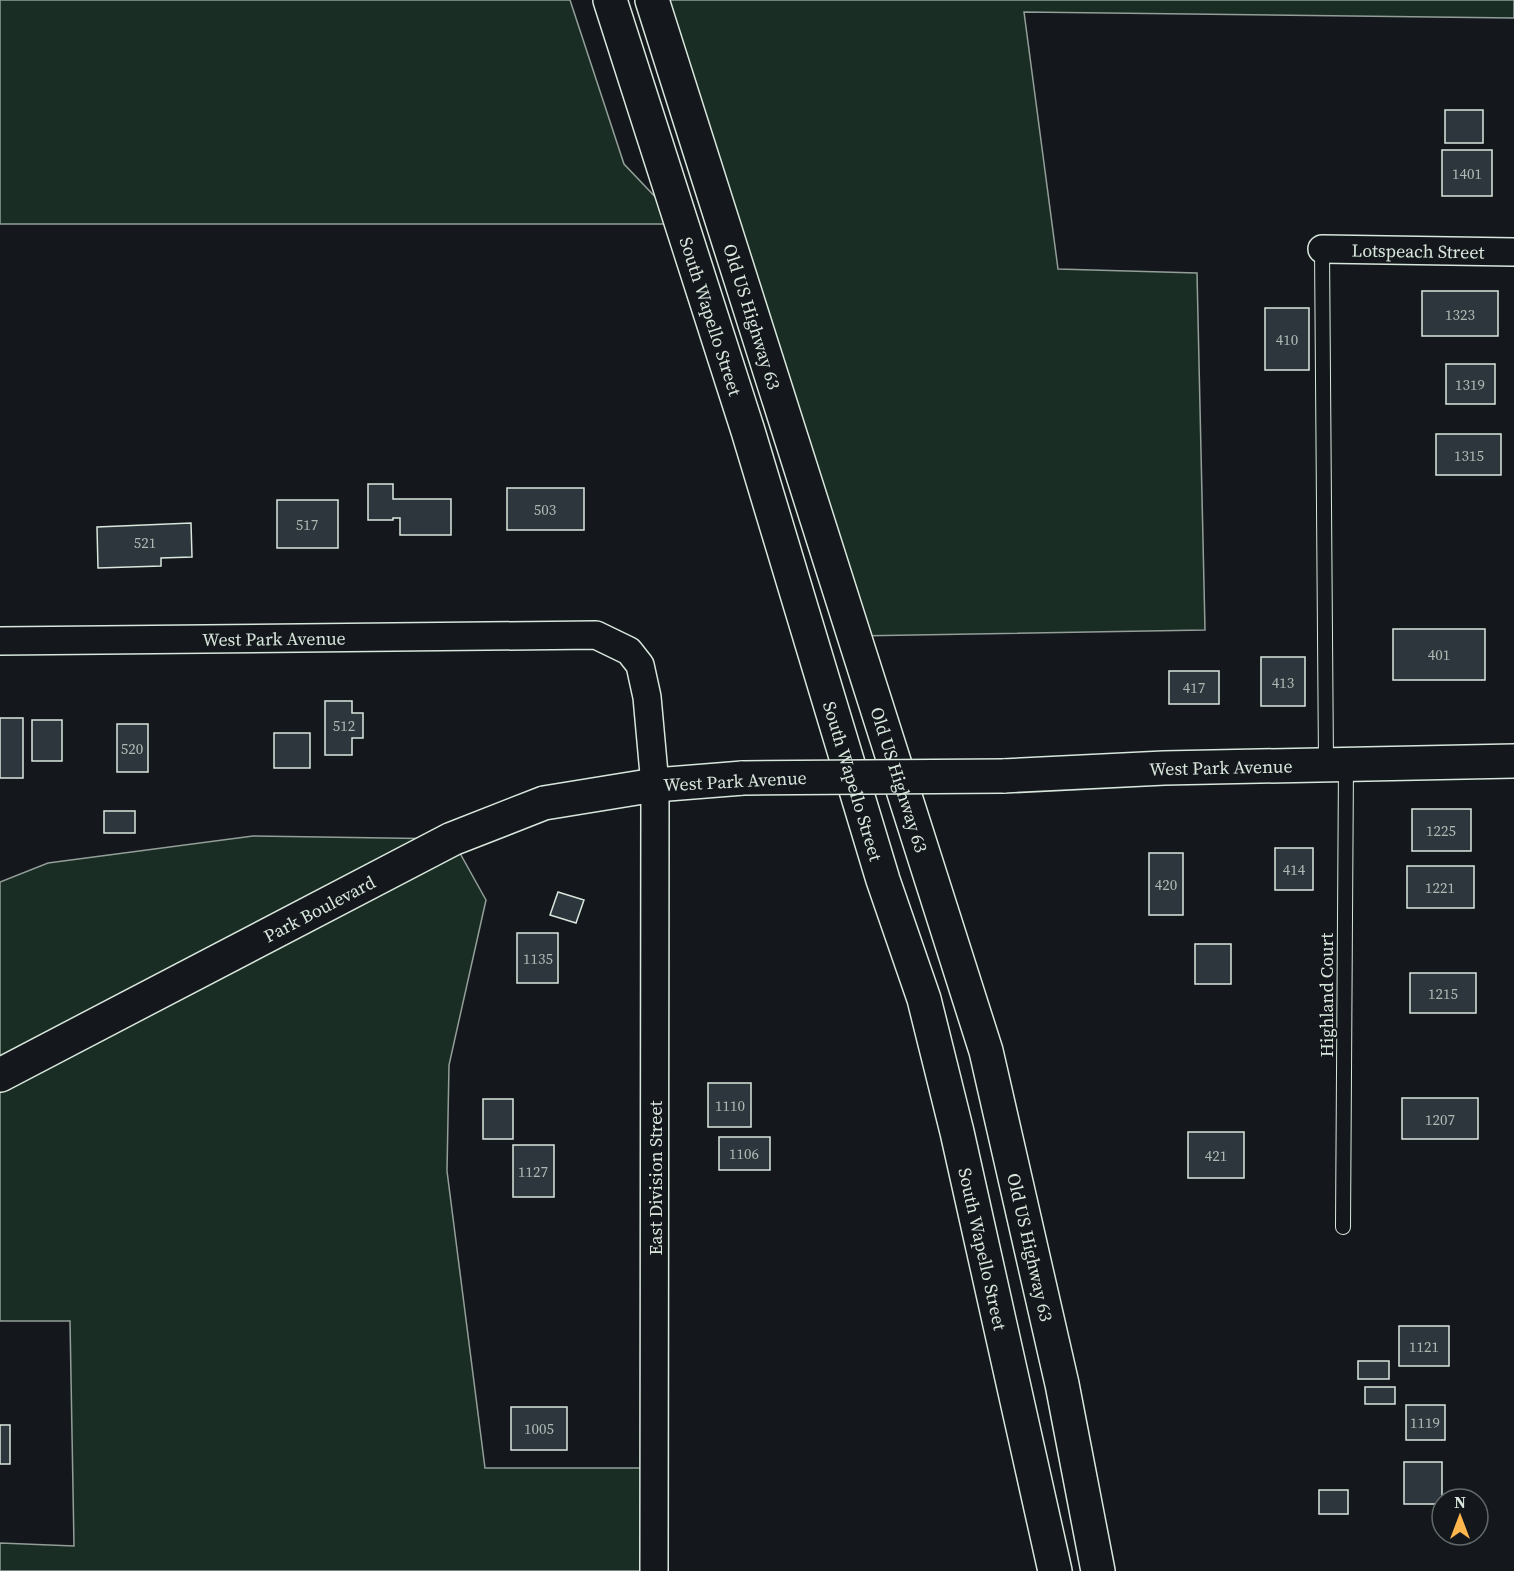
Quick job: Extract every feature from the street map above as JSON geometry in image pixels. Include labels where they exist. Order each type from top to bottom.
[{"type":"main road","name":"South Wapello Street","points":[[610,0],[748,431],[883,880],[924,999],[957,1132],[1055,1571]]},
{"type":"main road","name":"Old US Highway 63","points":[[652,0],[986,1051],[1062,1384],[1098,1571]]},
{"type":"main road","name":"West Park Avenue","points":[[655,785],[743,778],[1003,776],[1164,768],[1514,761]]},
{"type":"main road","name":"Park Boulevard","points":[[0,1075],[452,839],[544,803],[655,785]]},
{"type":"street","name":"Lotspeach Street","points":[[1322,249],[1514,252]]},
{"type":"street","name":"West Park Avenue","points":[[0,642],[596,635],[629,651],[640,665],[647,697],[655,785]]},
{"type":"street","name":"East Division Street","points":[[654,1571],[655,785]]},
{"type":"lane","name":"Highland Court","points":[[1322,249],[1336,764],[1343,1227]]},
{"type":"green space","points":[[0,0],[570,0],[624,164],[681,224],[0,224]]},
{"type":"green space","points":[[652,0],[1514,0],[1514,18],[1024,12],[1058,269],[1197,273],[1205,630],[854,636]]},
{"type":"green space","points":[[253,836],[452,839],[486,900],[449,1065],[447,1171],[485,1468],[654,1468],[654,1571],[0,1571],[0,1543],[74,1546],[70,1321],[0,1321],[0,882],[48,863]]},
{"type":"building","points":[[1445,110],[1483,110],[1483,143],[1445,143]]},
{"type":"building","points":[[1442,150],[1492,150],[1492,196],[1442,196]]},
{"type":"building","points":[[1422,291],[1498,291],[1498,336],[1422,336]]},
{"type":"building","points":[[1265,308],[1309,308],[1309,370],[1265,370]]},
{"type":"building","points":[[1446,364],[1495,364],[1495,404],[1446,404]]},
{"type":"building","points":[[1436,434],[1501,434],[1501,475],[1436,475]]},
{"type":"building","points":[[368,484],[393,484],[393,499],[451,499],[451,535],[400,535],[400,518],[368,520]]},
{"type":"building","points":[[507,488],[584,488],[584,530],[507,530]]},
{"type":"building","points":[[277,500],[338,500],[338,548],[277,548]]},
{"type":"building","points":[[191,523],[192,557],[161,558],[161,566],[98,568],[97,527]]},
{"type":"building","points":[[1393,629],[1485,629],[1485,680],[1393,680]]},
{"type":"building","points":[[1261,657],[1305,657],[1305,706],[1261,706]]},
{"type":"building","points":[[1169,671],[1219,671],[1219,704],[1169,704]]},
{"type":"building","points":[[325,701],[352,701],[352,713],[363,713],[363,738],[352,738],[352,755],[325,755]]},
{"type":"building","points":[[0,718],[23,718],[23,778],[0,778]]},
{"type":"building","points":[[32,720],[62,720],[62,761],[32,761]]},
{"type":"building","points":[[117,724],[148,724],[148,772],[117,772]]},
{"type":"building","points":[[274,733],[310,733],[310,768],[274,768]]},
{"type":"building","points":[[1412,809],[1471,809],[1471,851],[1412,851]]},
{"type":"building","points":[[104,811],[135,811],[135,833],[104,833]]},
{"type":"building","points":[[1275,848],[1313,848],[1313,890],[1275,890]]},
{"type":"building","points":[[1149,853],[1183,853],[1183,915],[1149,915]]},
{"type":"building","points":[[1407,866],[1474,866],[1474,908],[1407,908]]},
{"type":"building","points":[[558,892],[584,900],[576,923],[550,915]]},
{"type":"building","points":[[517,933],[558,933],[558,983],[517,983]]},
{"type":"building","points":[[1195,944],[1231,944],[1231,984],[1195,984]]},
{"type":"building","points":[[1410,973],[1476,973],[1476,1013],[1410,1013]]},
{"type":"building","points":[[708,1083],[751,1083],[751,1127],[708,1127]]},
{"type":"building","points":[[1402,1098],[1478,1098],[1478,1139],[1402,1139]]},
{"type":"building","points":[[483,1099],[513,1099],[513,1139],[483,1139]]},
{"type":"building","points":[[1188,1132],[1244,1132],[1244,1178],[1188,1178]]},
{"type":"building","points":[[719,1137],[770,1137],[770,1170],[719,1170]]},
{"type":"building","points":[[513,1145],[554,1145],[554,1197],[513,1197]]},
{"type":"building","points":[[1399,1326],[1449,1326],[1449,1366],[1399,1366]]},
{"type":"building","points":[[1358,1361],[1389,1361],[1389,1379],[1358,1379]]},
{"type":"building","points":[[1365,1387],[1395,1387],[1395,1404],[1365,1404]]},
{"type":"building","points":[[1406,1405],[1445,1405],[1445,1440],[1406,1440]]},
{"type":"building","points":[[511,1407],[567,1407],[567,1450],[511,1450]]},
{"type":"building","points":[[0,1425],[10,1425],[10,1464],[0,1464]]},
{"type":"building","points":[[1404,1462],[1442,1462],[1442,1487],[1430,1487],[1430,1504],[1404,1504]]},
{"type":"building","points":[[1319,1490],[1348,1490],[1348,1514],[1319,1514]]}]
